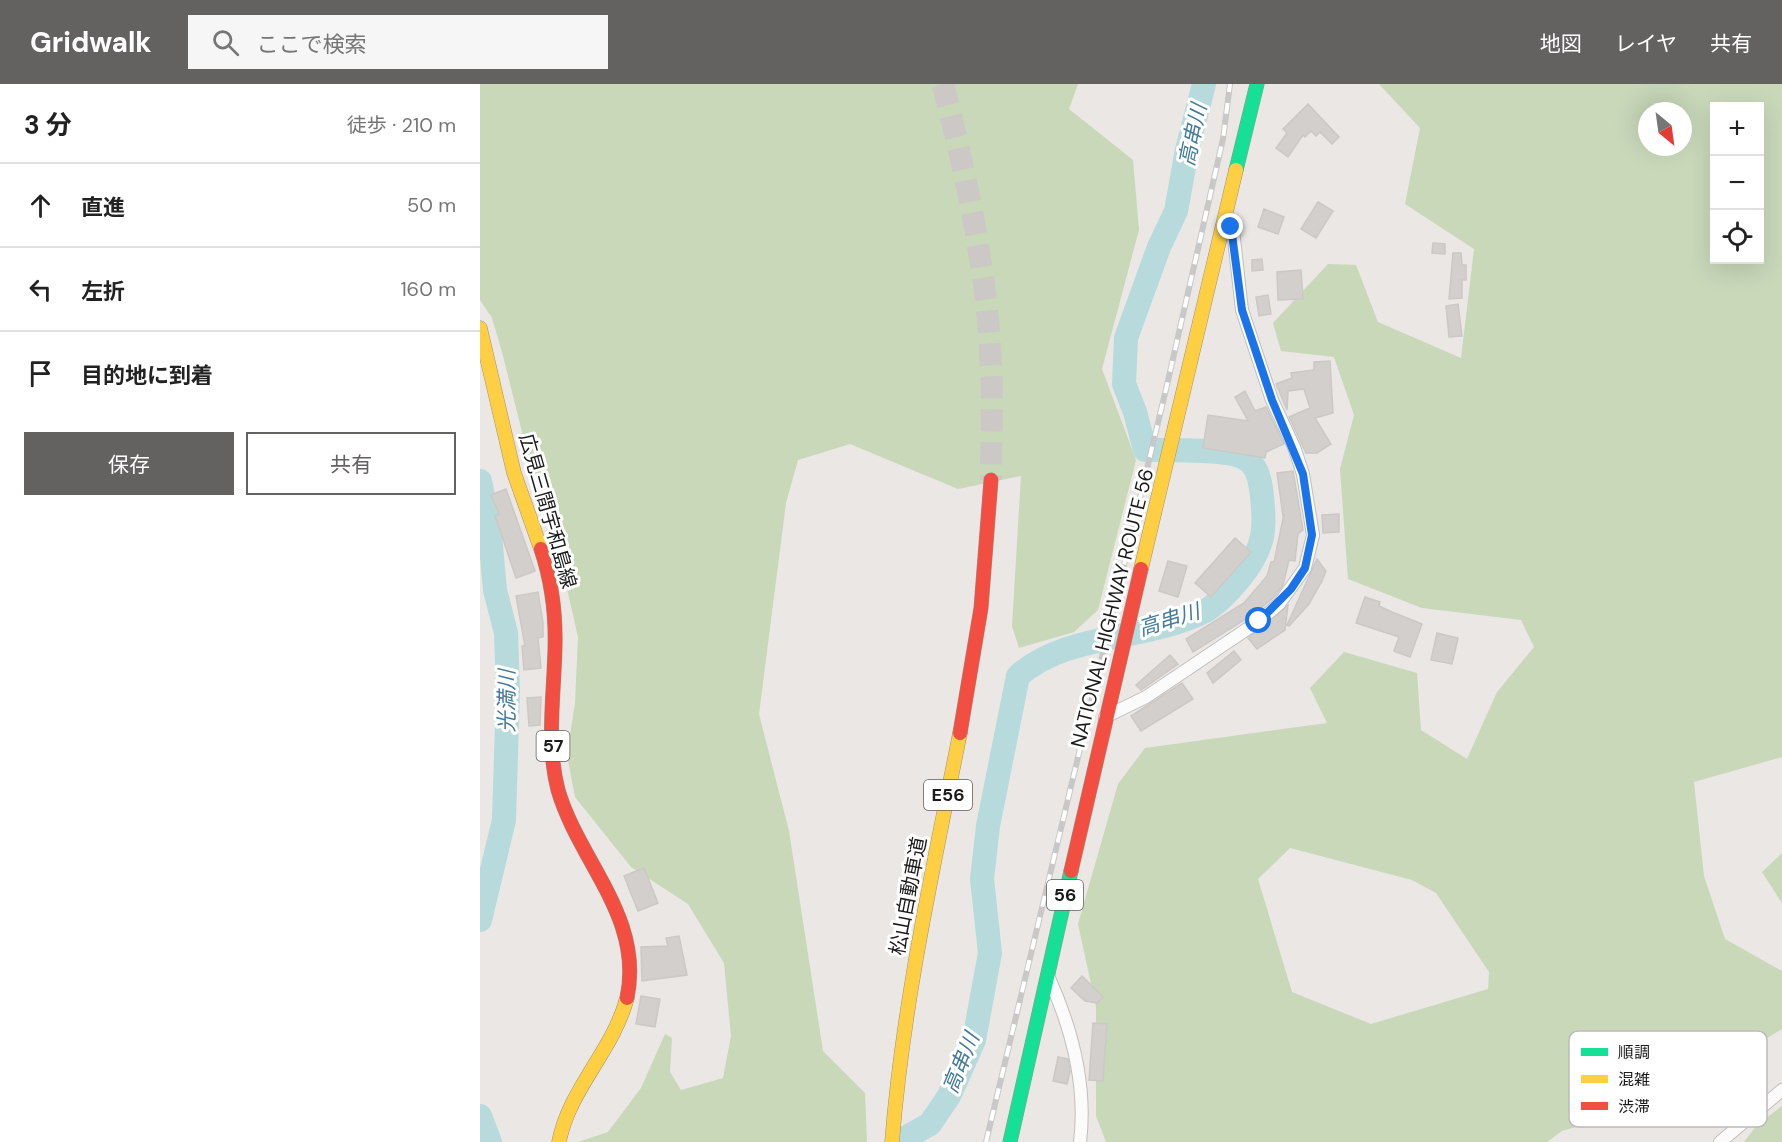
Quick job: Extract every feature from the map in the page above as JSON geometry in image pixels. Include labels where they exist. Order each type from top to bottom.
[{"type":"main road","name":"NATIONAL HIGHWAY ROUTE 56","points":[[1010,1142],[1105,717],[1257,84]]},
{"type":"main road","name":"広見三間宇和島線","points":[[480,328],[492,365],[513,471],[553,597],[557,648],[553,744],[558,789],[576,833],[620,916],[629,958],[630,977],[621,1021],[605,1053],[567,1110],[559,1142]]},
{"type":"main road","name":"松山自動車道","points":[[892,1142],[894,1109],[910,989],[975,650],[987,561],[991,480]]},
{"type":"street","points":[[1105,717],[1146,697],[1259,621],[1291,589],[1305,568],[1312,535],[1303,474],[1272,400],[1242,310],[1233,230],[1225,216]]},
{"type":"street","points":[[1047,974],[1062,1006],[1078,1063],[1083,1120],[1080,1142]]},
{"type":"street","points":[[1767,1103],[1782,1090]]},
{"type":"street","points":[[1720,1142],[1738,1127]]},
{"type":"green space","points":[[480,84],[1078,84],[1069,109],[1133,160],[1139,230],[1102,369],[1136,460],[1098,610],[1074,632],[1019,648],[1012,626],[1021,476],[958,489],[850,444],[798,460],[786,503],[759,714],[789,831],[823,1051],[865,1093],[867,1142],[578,1142],[608,1132],[641,1088],[665,1034],[672,1038],[670,1072],[681,1090],[723,1078],[731,1036],[724,963],[688,904],[631,867],[575,797],[567,755],[575,703],[578,637],[562,567],[531,468],[502,352],[492,318],[480,300]]},
{"type":"green space","points":[[1379,84],[1782,84],[1782,757],[1694,782],[1704,876],[1725,939],[1782,971],[1782,1029],[1767,1038],[1767,1031],[1569,1031],[1569,1127],[1576,1127],[1562,1131],[1547,1142],[1106,1142],[1096,1116],[1096,1007],[1078,924],[1118,784],[1145,748],[1327,723],[1310,688],[1344,652],[1417,673],[1421,730],[1467,759],[1497,692],[1534,647],[1521,620],[1422,608],[1348,579],[1340,469],[1354,415],[1334,357],[1281,351],[1273,323],[1328,264],[1356,265],[1378,322],[1461,358],[1474,249],[1405,204],[1420,128]],"holes":[[[1290,848],[1412,880],[1436,893],[1489,972],[1488,989],[1371,1024],[1292,992],[1258,879]]]},
{"type":"green space","points":[[1782,853],[1782,903],[1762,872]]},
{"type":"green space","points":[[1782,1106],[1782,1142],[1744,1142],[1755,1127],[1767,1127],[1767,1117]]},
{"type":"building","points":[[1308,104],[1339,137],[1332,144],[1320,132],[1316,136],[1311,131],[1305,137],[1303,135],[1288,157],[1276,148],[1287,133],[1283,129]]},
{"type":"building","points":[[1318,202],[1333,211],[1316,238],[1301,229]]},
{"type":"building","points":[[1264,209],[1284,217],[1278,234],[1258,227]]},
{"type":"building","points":[[1433,243],[1445,244],[1445,254],[1432,253]]},
{"type":"building","points":[[1453,253],[1461,253],[1462,265],[1466,265],[1466,280],[1462,280],[1462,298],[1449,299]]},
{"type":"building","points":[[1262,259],[1263,270],[1252,271],[1252,260]]},
{"type":"building","points":[[1301,270],[1303,299],[1278,300],[1277,272]]},
{"type":"building","points":[[1268,295],[1271,314],[1259,316],[1256,297]]},
{"type":"building","points":[[1458,304],[1462,336],[1449,337],[1446,306]]},
{"type":"building","points":[[1330,361],[1333,413],[1315,418],[1331,444],[1317,453],[1306,453],[1289,417],[1310,408],[1304,389],[1288,391],[1287,410],[1276,384],[1292,378],[1291,373],[1314,370],[1314,362]]},
{"type":"building","points":[[1245,391],[1255,411],[1266,407],[1284,444],[1266,452],[1265,458],[1203,448],[1208,415],[1248,421],[1235,397]]},
{"type":"building","points":[[1293,471],[1303,530],[1298,534],[1295,561],[1289,560],[1283,585],[1273,598],[1254,614],[1193,652],[1186,639],[1244,603],[1267,576],[1271,562],[1274,562],[1284,514],[1283,516],[1277,473]]},
{"type":"building","points":[[506,489],[535,571],[516,578],[495,516],[499,514],[491,495]]},
{"type":"building","points":[[1339,514],[1339,532],[1323,533],[1322,515]]},
{"type":"building","points":[[1235,538],[1251,552],[1211,597],[1195,583]]},
{"type":"building","points":[[1317,559],[1326,571],[1322,581],[1309,604],[1289,626],[1287,625]]},
{"type":"building","points":[[1168,561],[1187,566],[1178,597],[1159,591]]},
{"type":"building","points":[[538,592],[543,623],[543,637],[538,638],[541,668],[524,670],[522,646],[525,646],[516,596]]},
{"type":"building","points":[[1365,597],[1380,602],[1379,606],[1422,624],[1410,657],[1394,651],[1399,637],[1356,623]]},
{"type":"building","points":[[1288,605],[1285,630],[1257,649],[1248,638]]},
{"type":"building","points":[[1437,633],[1458,638],[1452,664],[1431,660]]},
{"type":"building","points":[[1234,651],[1241,660],[1213,683],[1207,673]]},
{"type":"building","points":[[1170,655],[1178,664],[1141,690],[1136,685]]},
{"type":"building","points":[[1182,683],[1193,699],[1141,731],[1131,716]]},
{"type":"building","points":[[541,697],[540,725],[529,726],[527,698]]},
{"type":"building","points":[[644,868],[658,903],[638,911],[624,876]]},
{"type":"building","points":[[679,936],[687,975],[642,981],[641,947],[668,946],[666,938]]},
{"type":"building","points":[[1082,976],[1103,997],[1097,1003],[1085,1001],[1071,988]]},
{"type":"building","points":[[641,996],[660,999],[655,1027],[636,1024]]},
{"type":"building","points":[[1093,1023],[1107,1024],[1103,1081],[1089,1080]]},
{"type":"building","points":[[1058,1057],[1068,1059],[1070,1072],[1067,1084],[1053,1081]]},
{"type":"waterway","name":"高串川","points":[[898,1142],[930,1124],[949,1096],[974,1040],[990,953],[982,879],[988,826],[1018,676],[1038,662],[1060,652],[1084,644],[1158,628],[1205,611],[1220,600],[1237,581],[1260,546],[1263,502],[1259,479],[1251,464],[1244,458],[1225,453],[1145,450],[1135,412],[1124,384],[1126,338],[1159,247],[1176,211],[1187,150],[1204,84]]},
{"type":"waterway","name":"光満川","points":[[480,481],[489,524],[495,590],[506,633],[508,691],[504,820],[480,920]]},
{"type":"waterway","name":"光満川","points":[[480,1116],[490,1142]]},
{"type":"tunnel","points":[[943,84],[960,153],[985,294],[992,379],[991,480]]},
{"type":"railway","points":[[986,1142],[1167,385],[1223,139],[1230,84]]},
{"type":"traffic: fast","points":[[1236,170],[1257,84]]},
{"type":"traffic: fast","points":[[1010,1142],[1071,871]]},
{"type":"traffic: slow","points":[[1141,569],[1236,170]]},
{"type":"traffic: slow","points":[[480,328],[514,473],[541,549]]},
{"type":"traffic: slow","points":[[892,1142],[911,987],[960,733]]},
{"type":"traffic: slow","points":[[559,1142],[572,1105],[612,1035],[627,998]]},
{"type":"traffic: jam","points":[[960,733],[981,608],[991,480]]},
{"type":"traffic: jam","points":[[541,549],[551,586],[555,623],[552,719],[554,773],[568,816],[618,916],[626,941],[630,969],[627,998]]},
{"type":"traffic: jam","points":[[1071,871],[1141,569]]},
{"type":"route","points":[[1231,227],[1242,310],[1272,400],[1294,447],[1303,474],[1312,535],[1305,568],[1279,604],[1259,621]]}]
